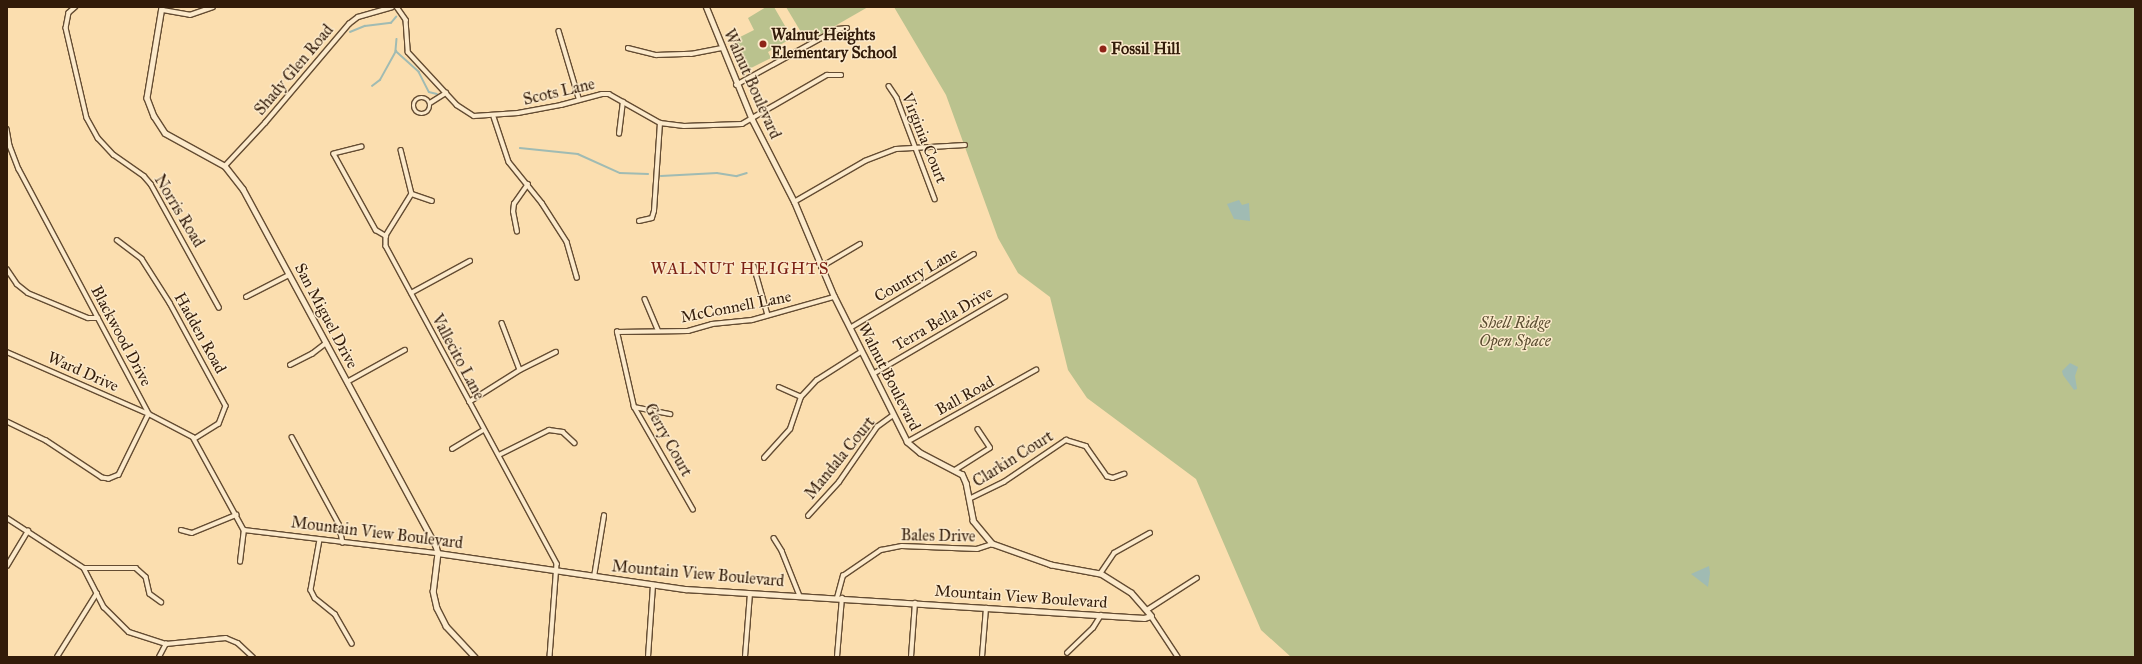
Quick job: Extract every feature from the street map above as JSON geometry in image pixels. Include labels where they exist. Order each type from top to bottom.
[{"type":"street","name":"Norris Road","points":[[76,7],[69,13],[66,28],[87,118],[98,138],[114,155],[144,176],[151,184],[220,307]]},
{"type":"street","points":[[162,8],[190,15],[213,7]]},
{"type":"street","name":"Shady Glen Road","points":[[225,166],[265,123],[349,24],[358,18],[392,7]]},
{"type":"street","name":"Scots Lane","points":[[397,7],[406,20],[408,52],[446,93],[468,114],[494,116],[561,105],[579,98],[602,94],[623,102],[660,123],[684,126],[742,124],[752,120],[827,75],[842,75]]},
{"type":"street","name":"Walnut Boulevard","points":[[706,7],[736,85],[752,120],[794,202],[834,297],[873,374],[892,416],[907,442],[920,453],[955,470]]},
{"type":"street","name":"San Miguel Drive","points":[[162,8],[148,82],[147,98],[154,116],[165,133],[225,166],[243,189],[438,553]]},
{"type":"street","points":[[736,85],[838,29],[846,28]]},
{"type":"street","points":[[559,31],[579,98]]},
{"type":"street","points":[[628,48],[656,55],[691,54],[721,48]]},
{"type":"street","name":"Virginia Court","points":[[889,86],[897,98],[935,200]]},
{"type":"street","points":[[430,103],[421,97],[414,102],[416,112],[424,114],[428,111],[430,103],[446,93]]},
{"type":"street","points":[[619,134],[623,102]]},
{"type":"street","points":[[494,116],[509,162],[528,184],[567,242],[577,278]]},
{"type":"street","points":[[639,222],[652,218],[654,211],[660,123]]},
{"type":"street","name":"Blackwood Drive","points":[[7,129],[8,146],[47,226],[149,414]]},
{"type":"street","points":[[794,202],[866,161],[896,149],[965,145]]},
{"type":"street","points":[[362,147],[334,154],[376,230],[386,236],[412,194],[401,150]]},
{"type":"street","points":[[517,232],[513,212],[514,204],[528,184]]},
{"type":"street","points":[[412,194],[432,201]]},
{"type":"street","name":"Vallecito Lane","points":[[386,236],[386,246],[557,564],[557,571]]},
{"type":"street","name":"Hadden Road","points":[[117,240],[142,259],[170,303],[226,406],[219,424],[194,439]]},
{"type":"street","points":[[821,267],[860,244]]},
{"type":"street","name":"Country Lane","points":[[850,328],[974,254]]},
{"type":"street","points":[[410,293],[470,261]]},
{"type":"street","points":[[754,266],[768,315]]},
{"type":"street","points":[[7,269],[17,284],[28,293],[88,318],[98,318]]},
{"type":"street","points":[[246,298],[289,275]]},
{"type":"street","name":"McConnell Lane","points":[[617,332],[658,330],[688,331],[768,315],[834,297]]},
{"type":"street","name":"Terra Bella Drive","points":[[873,374],[1005,297]]},
{"type":"street","points":[[645,299],[658,330]]},
{"type":"street","points":[[502,323],[520,370]]},
{"type":"street","name":"Gerry Court","points":[[617,332],[634,407],[694,510]]},
{"type":"street","points":[[290,365],[312,354],[326,343]]},
{"type":"street","points":[[347,382],[405,350]]},
{"type":"street","name":"Ward Drive","points":[[7,352],[149,414]]},
{"type":"street","points":[[469,402],[520,370],[556,352]]},
{"type":"street","points":[[764,458],[790,429],[801,397],[817,380],[861,352]]},
{"type":"street","name":"Ball Road","points":[[907,442],[1036,370]]},
{"type":"street","points":[[779,387],[801,397]]},
{"type":"street","points":[[634,407],[670,414]]},
{"type":"street","points":[[7,422],[46,441],[102,478],[109,479],[119,475],[149,414],[188,433],[194,439],[244,530],[240,562]]},
{"type":"street","name":"Mandala Court","points":[[808,516],[839,482],[877,427],[892,416]]},
{"type":"street","points":[[452,450],[484,430]]},
{"type":"street","points":[[499,455],[550,430],[563,432],[575,443]]},
{"type":"street","points":[[978,430],[990,448],[955,470],[964,479],[973,522],[992,544],[1051,565],[1100,574],[1122,586],[1147,610],[1178,657]]},
{"type":"street","points":[[292,437],[339,524],[343,542]]},
{"type":"street","name":"Clarkin Court","points":[[969,500],[1004,482],[1066,440],[1086,446],[1107,476],[1113,478],[1124,474]]},
{"type":"street","points":[[181,530],[196,531],[236,515]]},
{"type":"street","points":[[594,577],[604,516]]},
{"type":"street","points":[[7,518],[84,568],[111,616],[129,632],[166,644],[226,638],[238,643],[253,657]]},
{"type":"street","name":"Mountain View Boulevard","points":[[244,530],[438,553],[653,585],[750,594],[840,598],[1100,616],[1144,618],[1151,616]]},
{"type":"street","points":[[7,566],[28,532]]},
{"type":"street","points":[[1100,574],[1114,553],[1150,533]]},
{"type":"street","points":[[774,538],[782,551],[800,596]]},
{"type":"street","points":[[320,540],[311,590],[315,598],[335,614],[352,644]]},
{"type":"street","name":"Bales Drive","points":[[837,657],[840,598],[843,576],[881,550],[902,546],[978,550],[992,544]]},
{"type":"street","points":[[438,553],[433,584],[437,608],[446,626],[475,657]]},
{"type":"street","points":[[84,568],[136,568],[146,577],[149,592],[161,602]]},
{"type":"street","points":[[550,657],[557,571]]},
{"type":"street","points":[[1147,610],[1196,578]]},
{"type":"street","points":[[648,657],[653,585]]},
{"type":"street","points":[[56,657],[97,593]]},
{"type":"street","points":[[745,657],[750,594]]},
{"type":"street","points":[[911,657],[914,603]]},
{"type":"street","points":[[982,657],[986,608]]},
{"type":"street","points":[[1067,653],[1093,628],[1100,616]]},
{"type":"street","points":[[159,657],[166,644]]},
{"type":"green space","points":[[766,7],[774,7],[792,38],[768,52],[771,58],[745,71],[731,46],[738,38],[754,30],[748,18]]},
{"type":"green space","points":[[786,7],[868,7],[807,42]]},
{"type":"green space","name":"Shell Ridge Open Space","points":[[894,7],[2135,7],[2135,657],[1291,657],[1261,630],[1196,479],[1087,398],[1068,370],[1050,297],[1018,273],[998,238],[946,95]]},
{"type":"water","points":[[1239,200],[1242,205],[1249,203],[1250,221],[1234,219],[1227,204]]},
{"type":"water","points":[[2070,363],[2078,367],[2075,376],[2077,389],[2074,390],[2063,375],[2062,371]]},
{"type":"water","points":[[1709,566],[1710,573],[1708,587],[1691,574]]},
{"type":"waterway","points":[[350,32],[365,26],[391,23],[396,17]]},
{"type":"waterway","points":[[397,39],[396,51],[419,72],[429,92],[437,94]]},
{"type":"waterway","points":[[372,86],[380,80],[396,51]]},
{"type":"waterway","points":[[520,148],[578,154],[620,173],[648,174]]},
{"type":"waterway","points":[[661,176],[717,173],[737,176],[747,173]]},
{"type":"place","name":"Walnut Heights Elementary School","points":[[763,44]]},
{"type":"place","name":"Fossil Hill","points":[[1103,49]]},
{"type":"district","name":"WALNUT HEIGHTS","points":[[740,269]]}]
